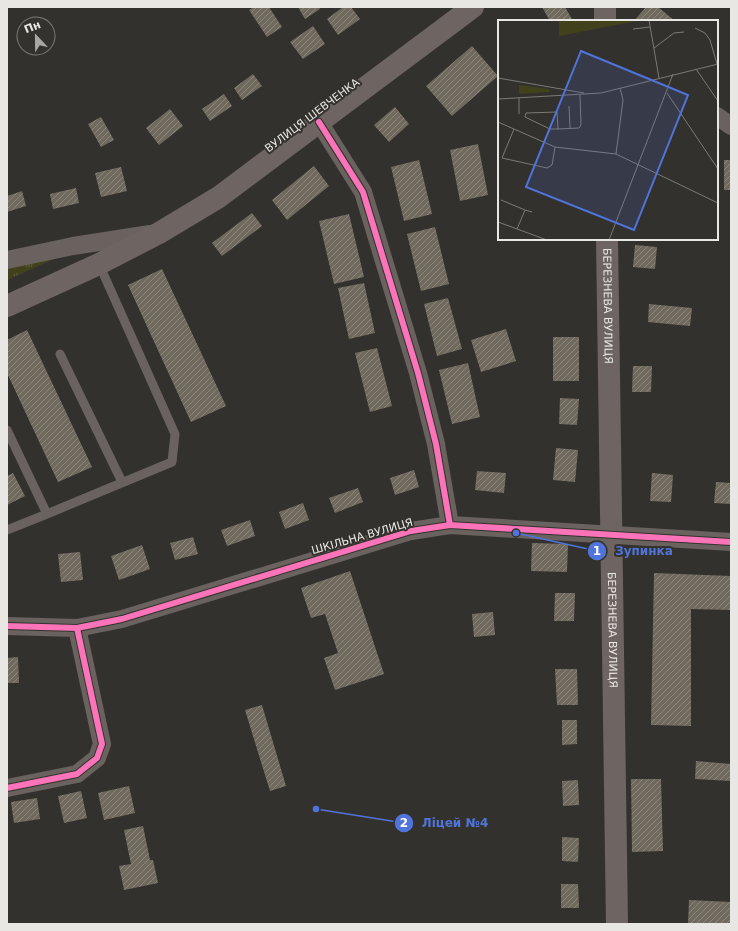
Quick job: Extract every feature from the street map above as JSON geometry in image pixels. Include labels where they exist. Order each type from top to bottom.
[{"type":"main road","name":"ВУЛИЦЯ ШЕВЧЕНКА","points":[[7,306],[99,264],[159,233],[219,197],[473,7]]},
{"type":"main road","points":[[605,7],[605,20]]},
{"type":"main road","name":"БЕРЕЗНЕВА ВУЛИЦЯ","points":[[607,240],[610,533],[617,924]]},
{"type":"street","points":[[718,117],[731,126]]},
{"type":"street","points":[[319,122],[363,192],[418,374],[436,444],[450,525]]},
{"type":"street","points":[[7,260],[73,246],[159,233]]},
{"type":"street","name":"ШКІЛЬНА ВУЛИЦЯ","points":[[7,626],[77,628],[122,619],[411,531],[450,525],[610,533],[731,542]]},
{"type":"street","points":[[7,788],[77,774],[97,758],[102,744],[77,628]]},
{"type":"lane","points":[[7,530],[172,462],[176,434],[99,264]]},
{"type":"lane","points":[[60,354],[122,482]]},
{"type":"lane","points":[[7,430],[47,514]]},
{"type":"green space","points":[[67,253],[7,280],[7,268]]},
{"type":"building","points":[[254,7],[269,7],[282,27],[267,37],[249,10]]},
{"type":"building","points":[[298,7],[319,7],[320,9],[305,19]]},
{"type":"building","points":[[343,7],[351,7],[360,19],[338,35],[327,19]]},
{"type":"building","points":[[542,7],[565,7],[572,20],[549,20]]},
{"type":"building","points":[[646,7],[658,7],[674,20],[635,20]]},
{"type":"building","points":[[313,26],[325,44],[303,59],[290,42]]},
{"type":"building","points":[[472,46],[498,76],[452,116],[426,86]]},
{"type":"building","points":[[253,74],[262,86],[242,100],[234,88]]},
{"type":"building","points":[[224,94],[232,106],[210,121],[202,109]]},
{"type":"building","points":[[395,107],[409,124],[389,142],[374,125]]},
{"type":"building","points":[[170,109],[183,126],[159,145],[146,128]]},
{"type":"building","points":[[101,117],[114,140],[101,147],[88,124]]},
{"type":"building","points":[[478,144],[488,195],[460,201],[450,150]]},
{"type":"building","points":[[419,160],[432,214],[404,221],[391,167]]},
{"type":"building","points":[[724,160],[731,160],[731,190],[724,190]]},
{"type":"building","points":[[314,166],[329,186],[287,220],[272,200]]},
{"type":"building","points":[[121,167],[127,191],[101,197],[95,173]]},
{"type":"building","points":[[76,188],[79,203],[53,209],[50,194]]},
{"type":"building","points":[[22,191],[26,206],[7,212],[7,196]]},
{"type":"building","points":[[252,213],[262,226],[222,256],[212,243]]},
{"type":"building","points":[[349,214],[364,277],[334,284],[319,221]]},
{"type":"building","points":[[435,227],[449,284],[421,291],[407,234]]},
{"type":"building","points":[[635,245],[657,247],[655,269],[633,267]]},
{"type":"building","points":[[162,269],[226,406],[191,422],[128,285]]},
{"type":"building","points":[[364,283],[375,333],[349,339],[338,288]]},
{"type":"building","points":[[448,298],[462,349],[437,356],[424,304]]},
{"type":"building","points":[[649,304],[692,308],[690,326],[648,322]]},
{"type":"building","points":[[506,329],[516,361],[481,372],[471,340]]},
{"type":"building","points":[[27,330],[92,467],[58,482],[7,373],[7,340]]},
{"type":"building","points":[[553,337],[579,337],[579,381],[553,381]]},
{"type":"building","points":[[377,348],[392,406],[370,412],[355,353]]},
{"type":"building","points":[[468,363],[480,417],[452,424],[439,370]]},
{"type":"building","points":[[633,366],[652,366],[651,392],[632,392]]},
{"type":"building","points":[[560,398],[579,399],[577,425],[559,424]]},
{"type":"building","points":[[556,448],[578,450],[575,482],[553,480]]},
{"type":"building","points":[[414,470],[419,487],[395,495],[390,478]]},
{"type":"building","points":[[477,471],[506,473],[504,493],[475,490]]},
{"type":"building","points":[[13,473],[25,496],[7,505],[7,476]]},
{"type":"building","points":[[652,473],[673,475],[671,502],[650,501]]},
{"type":"building","points":[[716,482],[731,483],[731,504],[714,503]]},
{"type":"building","points":[[358,488],[363,502],[335,513],[329,498]]},
{"type":"building","points":[[303,503],[309,520],[285,529],[279,512]]},
{"type":"building","points":[[250,520],[255,536],[227,546],[221,530]]},
{"type":"building","points":[[193,537],[198,554],[175,560],[170,543]]},
{"type":"building","points":[[532,543],[568,544],[567,572],[531,571]]},
{"type":"building","points":[[142,545],[150,569],[119,580],[111,556]]},
{"type":"building","points":[[80,552],[83,580],[61,582],[58,554]]},
{"type":"building","points":[[350,571],[384,674],[335,690],[324,658],[338,653],[325,614],[311,618],[301,588]]},
{"type":"building","points":[[654,573],[731,576],[731,610],[691,609],[691,726],[651,725]]},
{"type":"building","points":[[555,593],[575,593],[574,621],[554,621]]},
{"type":"building","points":[[493,612],[495,635],[474,637],[472,614]]},
{"type":"building","points":[[18,657],[19,683],[7,683],[7,658]]},
{"type":"building","points":[[555,669],[577,669],[578,705],[557,705]]},
{"type":"building","points":[[262,705],[286,786],[270,791],[245,710]]},
{"type":"building","points":[[562,720],[577,720],[577,744],[562,745]]},
{"type":"building","points":[[696,761],[731,764],[731,781],[695,779]]},
{"type":"building","points":[[631,779],[661,779],[663,851],[632,852]]},
{"type":"building","points":[[578,780],[579,805],[563,806],[562,781]]},
{"type":"building","points":[[129,786],[135,813],[104,820],[98,793]]},
{"type":"building","points":[[81,791],[87,818],[64,823],[58,796]]},
{"type":"building","points":[[37,798],[40,819],[14,823],[11,802]]},
{"type":"building","points":[[143,826],[150,860],[153,860],[158,883],[124,890],[119,866],[131,864],[124,830]]},
{"type":"building","points":[[562,837],[579,838],[578,862],[562,861]]},
{"type":"building","points":[[561,884],[578,884],[579,908],[561,908]]},
{"type":"building","points":[[689,900],[731,902],[731,924],[688,924]]},
{"type":"cycle path","points":[[319,122],[363,192],[418,373],[436,444],[450,525]]},
{"type":"cycle path","points":[[7,626],[77,628],[122,619],[411,531],[450,525],[731,542]]},
{"type":"cycle path","points":[[7,788],[77,774],[97,758],[102,744],[77,628]]},
{"type":"place","name":"Зупинка","points":[[516,533]]},
{"type":"place","name":"Ліцей №4","points":[[316,809]]}]
